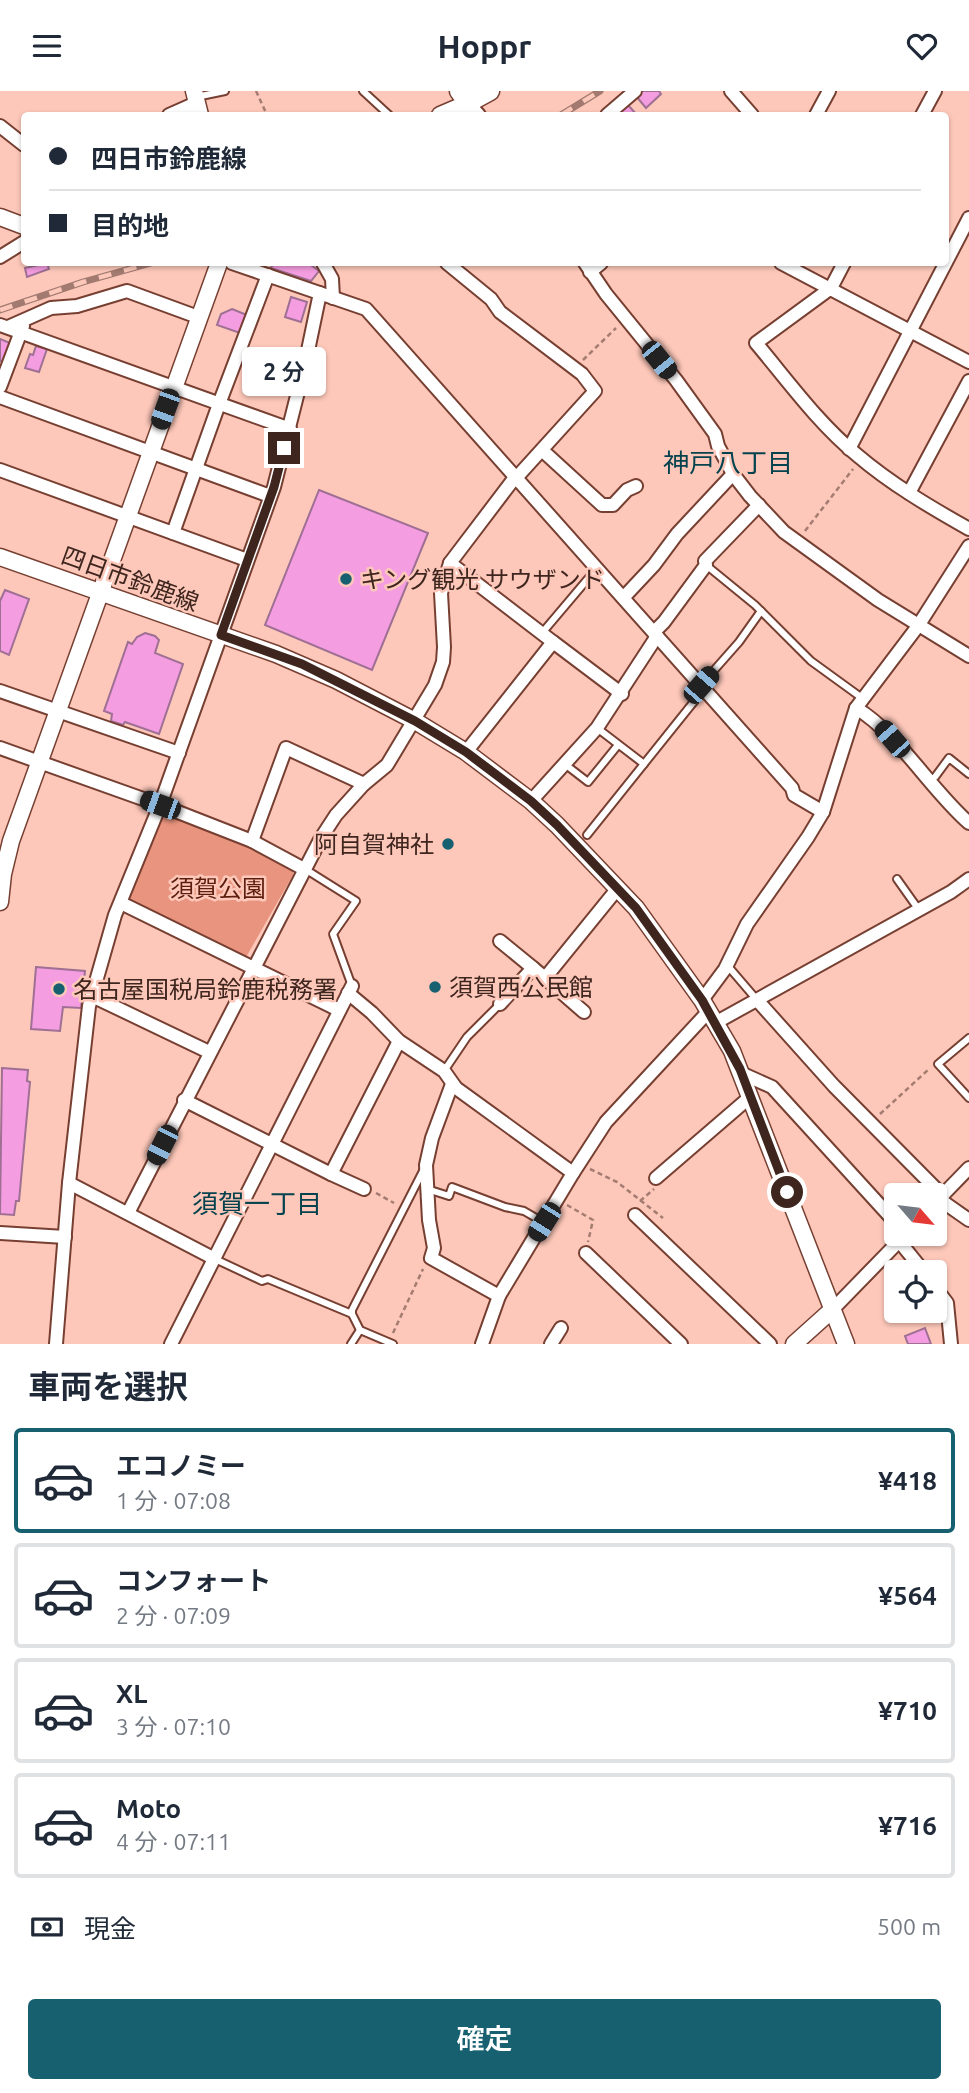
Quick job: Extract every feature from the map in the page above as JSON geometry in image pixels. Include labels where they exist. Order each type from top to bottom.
[{"type":"main road","points":[[447,112],[489,91]]},
{"type":"main road","points":[[0,217],[21,225]]},
{"type":"main road","points":[[0,902],[6,846],[40,762],[218,266]]},
{"type":"main road","name":"四日市鈴鹿線","points":[[0,557],[302,664],[415,721],[466,752],[531,801],[557,825],[636,908],[732,1051],[846,1344]]},
{"type":"main road","points":[[794,1344],[833,1309]]},
{"type":"street","points":[[610,112],[635,91]]},
{"type":"street","points":[[731,91],[749,112]]},
{"type":"street","points":[[818,112],[829,91]]},
{"type":"street","points":[[924,112],[935,91]]},
{"type":"street","points":[[175,112],[196,102]]},
{"type":"street","points":[[0,126],[21,143]]},
{"type":"street","points":[[949,257],[969,218]]},
{"type":"street","points":[[0,257],[21,244]]},
{"type":"street","points":[[241,266],[366,309],[792,788],[793,795],[823,812]]},
{"type":"street","points":[[324,266],[331,279],[333,298]]},
{"type":"street","points":[[128,1213],[304,869],[336,815],[364,784],[387,765],[435,685],[443,661],[441,593],[450,563],[517,477],[595,391],[592,384],[575,368],[500,312],[491,299],[451,266]]},
{"type":"street","points":[[787,266],[969,362]]},
{"type":"street","points":[[842,266],[831,288],[756,343],[849,449],[909,493],[969,529]]},
{"type":"street","points":[[849,449],[944,266]]},
{"type":"street","points":[[587,267],[676,380],[715,435],[733,474],[784,532],[838,573],[969,656]]},
{"type":"street","points":[[173,533],[268,275]]},
{"type":"street","points":[[13,326],[51,308],[76,306],[127,291],[198,317]]},
{"type":"street","points":[[56,1344],[69,1183],[89,1006],[115,915],[160,805],[270,496],[289,429],[320,293]]},
{"type":"street","points":[[0,387],[13,326]]},
{"type":"street","points":[[13,326],[173,388],[289,429]]},
{"type":"street","points":[[909,493],[969,381]]},
{"type":"street","points":[[0,397],[270,496]]},
{"type":"street","points":[[543,451],[602,505],[613,505],[627,491],[636,487]]},
{"type":"street","points":[[0,470],[247,560]]},
{"type":"street","points":[[624,597],[654,565],[677,534],[733,474]]},
{"type":"street","points":[[531,801],[597,729],[622,694],[656,634],[706,565],[705,561],[759,505]]},
{"type":"street","points":[[485,1343],[499,1296],[606,1122],[708,1012],[714,987],[747,924],[823,812],[859,703],[918,626],[969,545]]},
{"type":"street","points":[[450,563],[622,694]]},
{"type":"street","points":[[466,752],[553,642]]},
{"type":"street","points":[[0,691],[179,753]]},
{"type":"street","points":[[859,703],[969,823]]},
{"type":"street","points":[[0,748],[253,841],[304,869]]},
{"type":"street","points":[[253,841],[286,748],[364,784]]},
{"type":"street","points":[[708,1012],[757,1000],[951,892],[969,879]]},
{"type":"street","points":[[545,978],[618,888]]},
{"type":"street","points":[[121,902],[339,1010]]},
{"type":"street","points":[[500,941],[583,1012]]},
{"type":"street","points":[[500,1003],[533,968]]},
{"type":"street","points":[[171,1344],[350,989],[399,1041],[444,1071],[452,1084],[576,1168]]},
{"type":"street","points":[[92,996],[209,1052]]},
{"type":"street","points":[[757,1000],[924,1183]]},
{"type":"street","points":[[331,1174],[399,1041]]},
{"type":"street","points":[[743,1074],[772,1087],[884,1210]]},
{"type":"street","points":[[452,1084],[432,1138],[426,1165],[429,1220],[434,1248],[431,1258],[499,1296]]},
{"type":"street","points":[[656,1178],[750,1097]]},
{"type":"street","points":[[184,1100],[364,1189]]},
{"type":"street","points":[[947,1191],[969,1168]]},
{"type":"street","points":[[69,1183],[213,1258]]},
{"type":"street","points":[[947,1205],[969,1220]]},
{"type":"street","points":[[635,1215],[770,1344]]},
{"type":"street","points":[[0,1233],[65,1237]]},
{"type":"street","points":[[833,1309],[894,1246]]},
{"type":"street","points":[[586,1252],[681,1344]]},
{"type":"street","points":[[947,1303],[951,1344]]},
{"type":"street","points":[[551,1344],[561,1328]]},
{"type":"lane","points":[[196,102],[225,91]]},
{"type":"lane","points":[[363,91],[385,112]]},
{"type":"lane","points":[[706,565],[761,611],[811,661],[859,703]]},
{"type":"lane","points":[[542,633],[597,568]]},
{"type":"lane","points":[[587,835],[761,611]]},
{"type":"lane","points":[[597,729],[644,764]]},
{"type":"lane","points":[[566,765],[589,782],[618,745]]},
{"type":"lane","points":[[928,781],[935,777],[949,758],[969,774]]},
{"type":"lane","points":[[304,869],[356,901],[333,935],[350,989]]},
{"type":"lane","points":[[897,879],[919,910]]},
{"type":"lane","points":[[727,965],[757,1000]]},
{"type":"lane","points":[[444,1071],[467,1037],[500,1003]]},
{"type":"lane","points":[[969,1038],[938,1064],[969,1098]]},
{"type":"lane","points":[[391,1343],[359,1330],[352,1310],[426,1165]]},
{"type":"lane","points":[[428,1189],[449,1196],[452,1187],[505,1207],[524,1211],[544,1222]]},
{"type":"lane","points":[[213,1258],[262,1281],[268,1279],[352,1314]]},
{"type":"lane","points":[[352,1344],[359,1330]]},
{"type":"path","points":[[256,91],[266,112]]},
{"type":"path","points":[[575,368],[626,319]]},
{"type":"path","points":[[797,542],[861,459]]},
{"type":"path","points":[[871,1123],[938,1064]]},
{"type":"path","points":[[576,1168],[617,1182],[663,1218]]},
{"type":"path","points":[[557,1199],[593,1220],[586,1252]]},
{"type":"path","points":[[391,1343],[409,1295],[431,1258]]},
{"type":"green space","name":"須賀公園","points":[[168,813],[237,841],[293,868],[293,875],[245,959],[131,900],[128,895],[161,817]]},
{"type":"building","points":[[641,91],[659,91],[661,94],[646,108],[636,96]]},
{"type":"building","points":[[628,105],[634,112],[620,112]]},
{"type":"building","points":[[48,266],[49,269],[27,277],[25,268]]},
{"type":"building","points":[[312,266],[319,271],[311,281],[271,268]]},
{"type":"building","points":[[291,297],[307,302],[301,322],[285,317]]},
{"type":"building","points":[[232,309],[247,315],[240,333],[217,325],[221,314]]},
{"type":"building","points":[[0,339],[10,343],[2,362],[0,361]]},
{"type":"building","points":[[36,346],[47,349],[39,372],[25,368]]},
{"type":"building","name":"キング観光 サウザンド","points":[[319,490],[428,533],[372,670],[265,625]]},
{"type":"building","points":[[5,590],[29,599],[9,655],[0,651],[0,601]]},
{"type":"building","points":[[145,633],[159,640],[155,653],[183,664],[159,734],[125,722],[123,725],[111,721],[112,714],[104,711],[128,642],[132,644],[137,637]]},
{"type":"building","name":"名古屋国税局鈴鹿税務署","points":[[36,967],[85,971],[81,1008],[63,1007],[60,1031],[31,1029]]},
{"type":"building","points":[[2,1068],[28,1070],[27,1081],[30,1082],[19,1201],[16,1201],[14,1215],[0,1214]]},
{"type":"building","points":[[925,1328],[931,1344],[908,1344],[905,1336]]},
{"type":"railway","points":[[566,112],[600,91]]},
{"type":"railway","points":[[0,310],[140,266]]},
{"type":"place","name":"キング観光 サウザンド","points":[[346,579]]},
{"type":"place","name":"阿自賀神社","points":[[448,844]]},
{"type":"place","name":"須賀西公民館","points":[[435,987]]},
{"type":"place","name":"名古屋国税局鈴鹿税務署","points":[[59,989]]},
{"type":"district","name":"神戸八丁目","points":[[728,462]]},
{"type":"district","name":"須賀一丁目","points":[[257,1203]]},
{"type":"route","points":[[284,448],[274,487],[221,635],[302,664],[415,721],[466,752],[531,801],[557,825],[636,908],[702,1000],[740,1069],[787,1192]]}]
